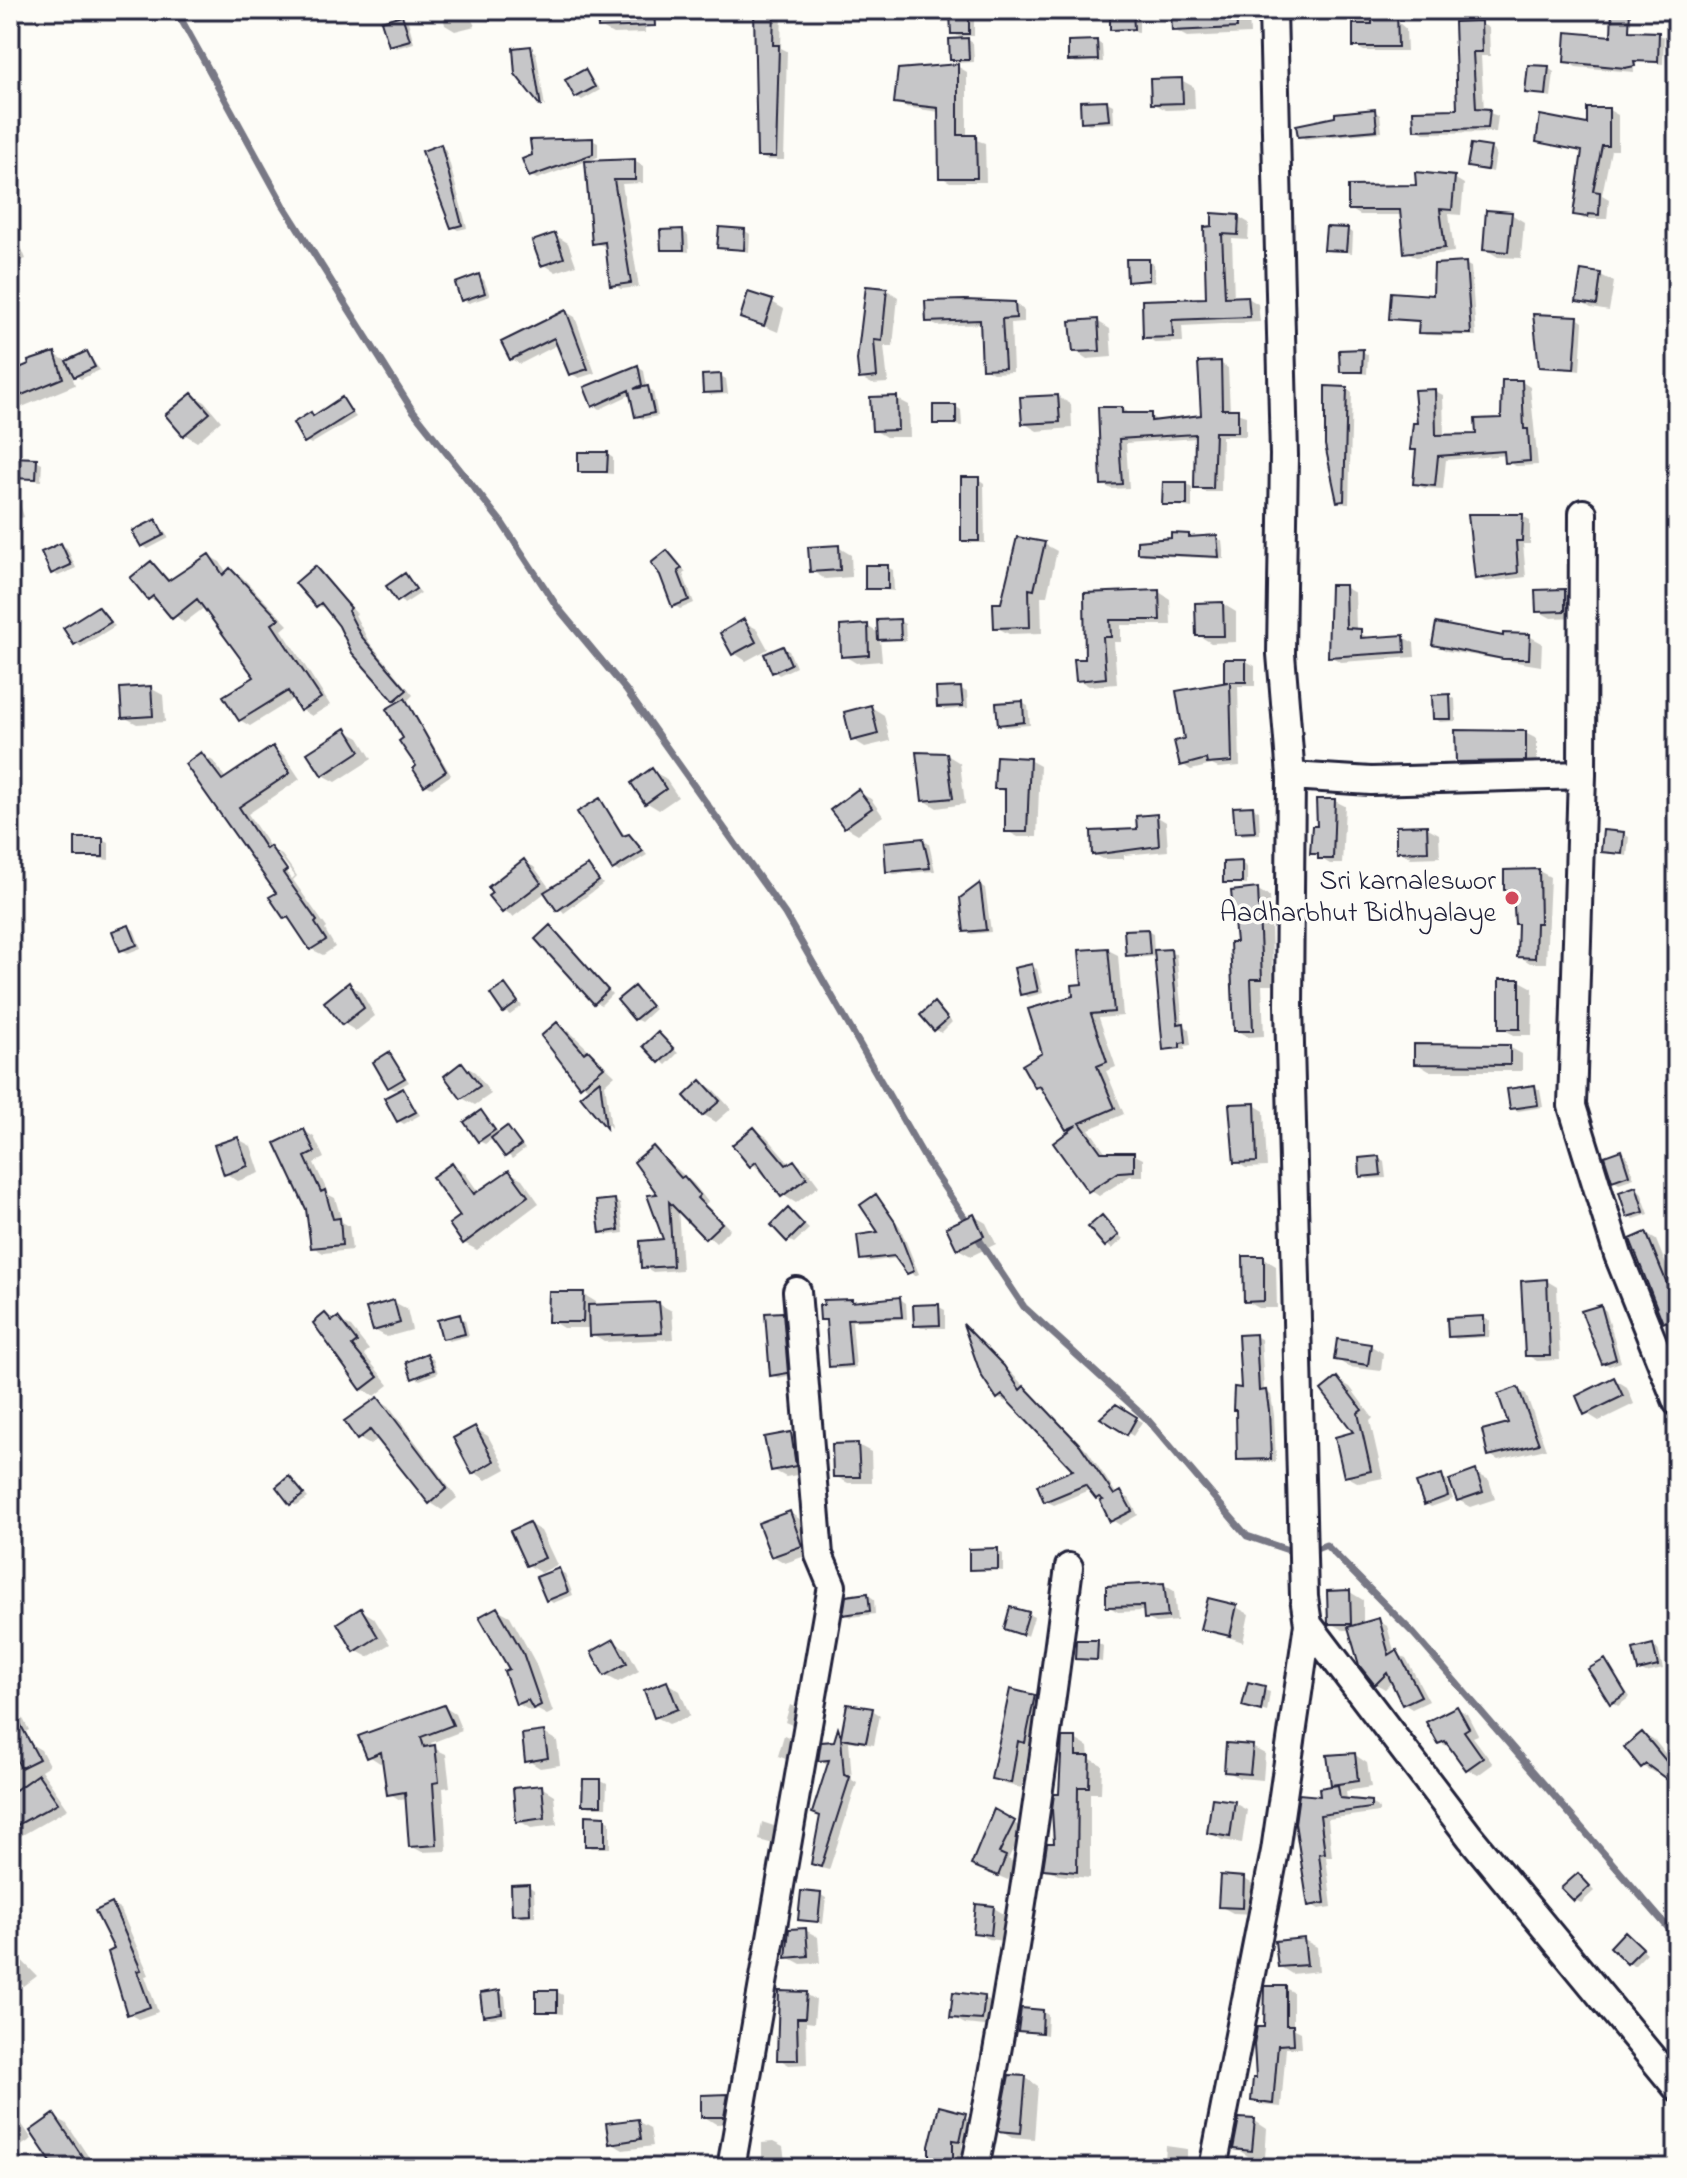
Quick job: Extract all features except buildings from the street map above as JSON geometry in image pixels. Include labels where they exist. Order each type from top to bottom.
[{"type":"street","points":[[1213,2168],[1275,1851],[1308,1624],[1304,1597],[1289,1005],[1291,776],[1281,654],[1284,455],[1273,10]]},
{"type":"street","points":[[1583,513],[1582,775],[1572,1106],[1618,1255],[1677,1402]]},
{"type":"street","points":[[1291,776],[1371,781],[1582,775]]},
{"type":"street","points":[[731,2168],[832,1586],[819,1555],[797,1291]]},
{"type":"street","points":[[975,2168],[1002,2035],[1037,1814],[1069,1567]]},
{"type":"street","points":[[1308,1624],[1470,1837],[1677,2088]]},
{"type":"waterway","points":[[176,10],[284,206],[411,408],[502,523],[558,608],[626,690],[785,914],[926,1160],[1024,1307],[1148,1420],[1247,1536],[1297,1553]]},
{"type":"waterway","points":[[1309,1552],[1326,1545],[1414,1634],[1677,1938]]},
{"type":"place","name":"Sri karnaleswor Aadharbhut Bidhyalaye","points":[[1512,898]]}]
